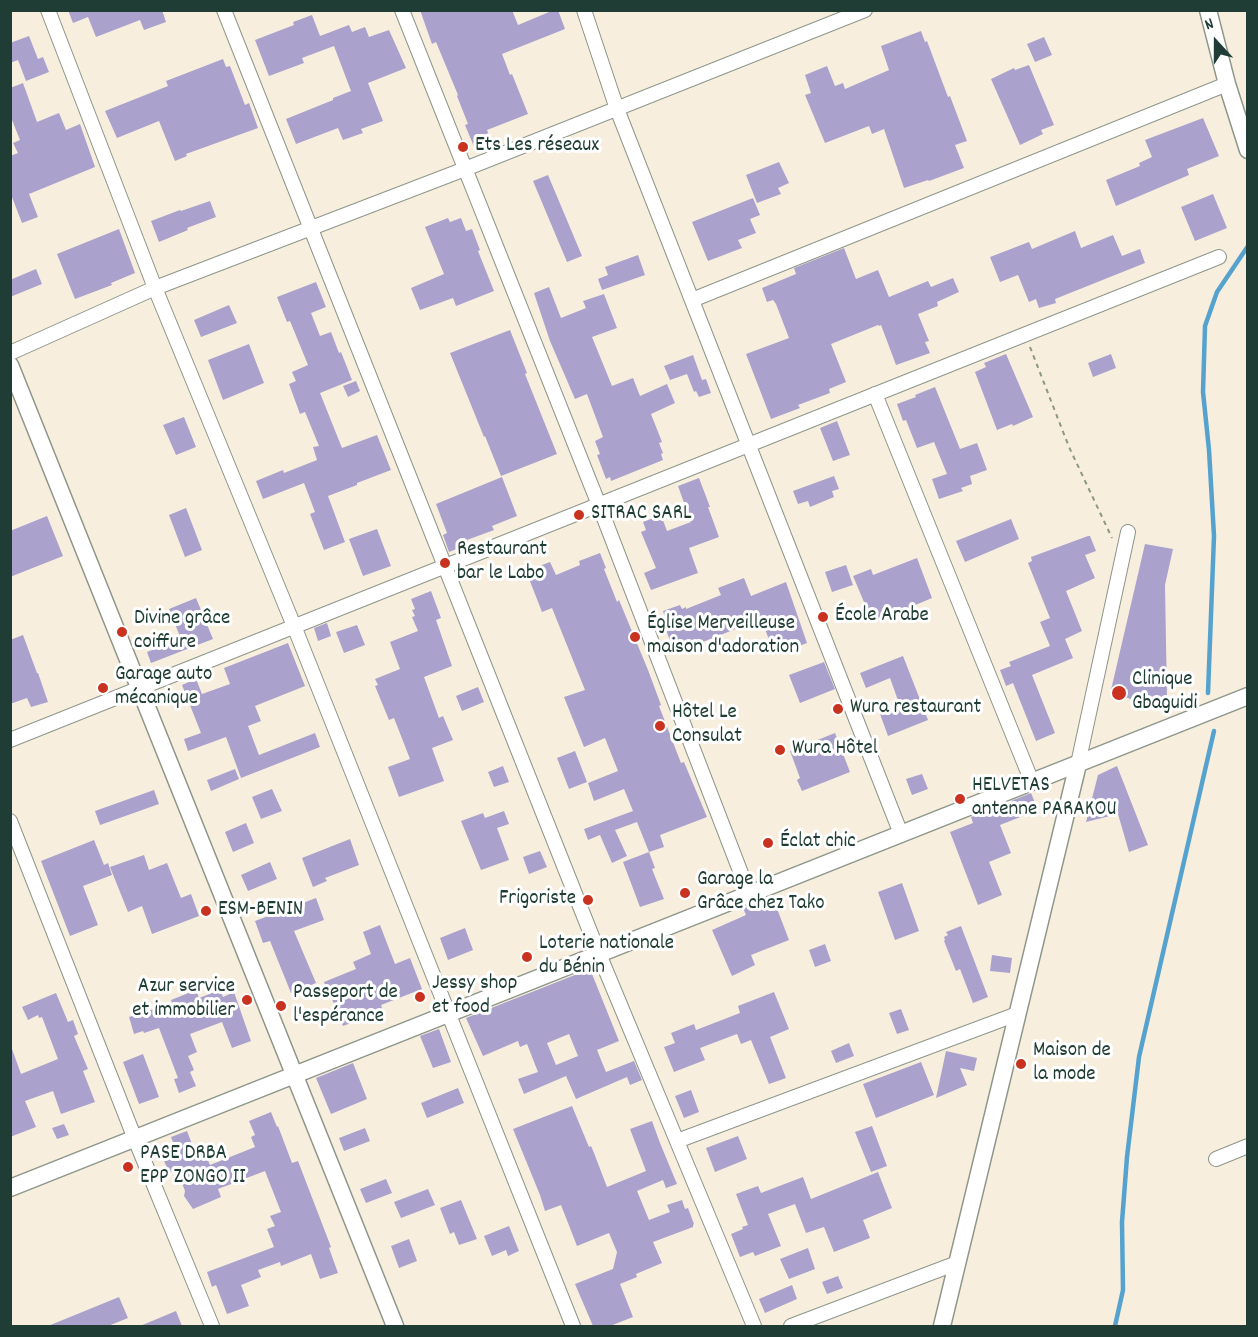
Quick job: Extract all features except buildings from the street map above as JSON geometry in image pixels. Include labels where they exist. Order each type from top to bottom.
[{"type":"street","points":[[48,10],[155,288],[294,626],[573,1326]]},
{"type":"street","points":[[225,10],[598,954],[754,1326]]},
{"type":"street","points":[[402,10],[599,505],[749,894]]},
{"type":"street","points":[[584,10],[617,109],[901,834]]},
{"type":"street","points":[[10,353],[155,288],[465,169],[865,10]]},
{"type":"street","points":[[1208,10],[1227,84],[1248,150]]},
{"type":"street","points":[[692,300],[1227,84]]},
{"type":"street","points":[[10,740],[1219,257]]},
{"type":"street","points":[[10,365],[395,1326]]},
{"type":"street","points":[[875,394],[1032,782]]},
{"type":"street","points":[[942,1326],[1078,764],[1128,532]]},
{"type":"street","points":[[10,1188],[1248,696]]},
{"type":"street","points":[[10,821],[212,1326]]},
{"type":"street","points":[[677,1141],[1017,1014]]},
{"type":"street","points":[[1216,1159],[1248,1146]]},
{"type":"street","points":[[790,1326],[957,1263]]},
{"type":"path","points":[[1025,334],[1069,447],[1122,559]]},
{"type":"waterway","points":[[1208,693],[1214,536],[1203,392],[1205,326],[1217,292],[1248,246]]},
{"type":"waterway","points":[[1115,1326],[1123,1290],[1122,1222],[1139,1057],[1214,731]]},
{"type":"place","name":"Ets Les réseaux","points":[[463,147]]},
{"type":"place","name":"SITRAC SARL","points":[[579,515]]},
{"type":"place","name":"Restaurant bar le Labo","points":[[445,563]]},
{"type":"place","name":"École Arabe","points":[[823,617]]},
{"type":"place","name":"Divine grâce coiffure","points":[[122,632]]},
{"type":"place","name":"Église Merveilleuse maison d'adoration","points":[[635,637]]},
{"type":"place","name":"Garage auto mécanique","points":[[103,688]]},
{"type":"place","name":"Clinique Gbaguidi","points":[[1119,693]]},
{"type":"place","name":"Wura restaurant","points":[[838,709]]},
{"type":"place","name":"Hôtel Le Consulat","points":[[660,726]]},
{"type":"place","name":"Wura Hôtel","points":[[780,750]]},
{"type":"place","name":"HELVETAS antenne PARAKOU","points":[[960,799]]},
{"type":"place","name":"Éclat chic","points":[[768,843]]},
{"type":"place","name":"Garage la Grâce chez Tako","points":[[685,893]]},
{"type":"place","name":"Frigoriste","points":[[588,900]]},
{"type":"place","name":"ESM-BENIN","points":[[206,911]]},
{"type":"place","name":"Loterie nationale du Bénin","points":[[527,957]]},
{"type":"place","name":"Jessy shop et food","points":[[420,997]]},
{"type":"place","name":"Azur service et immobilier","points":[[247,1000]]},
{"type":"place","name":"Passeport de l'espérance","points":[[281,1006]]},
{"type":"place","name":"Maison de la mode","points":[[1021,1064]]},
{"type":"place","name":"PASE DRBA EPP ZONGO II","points":[[128,1167]]}]
